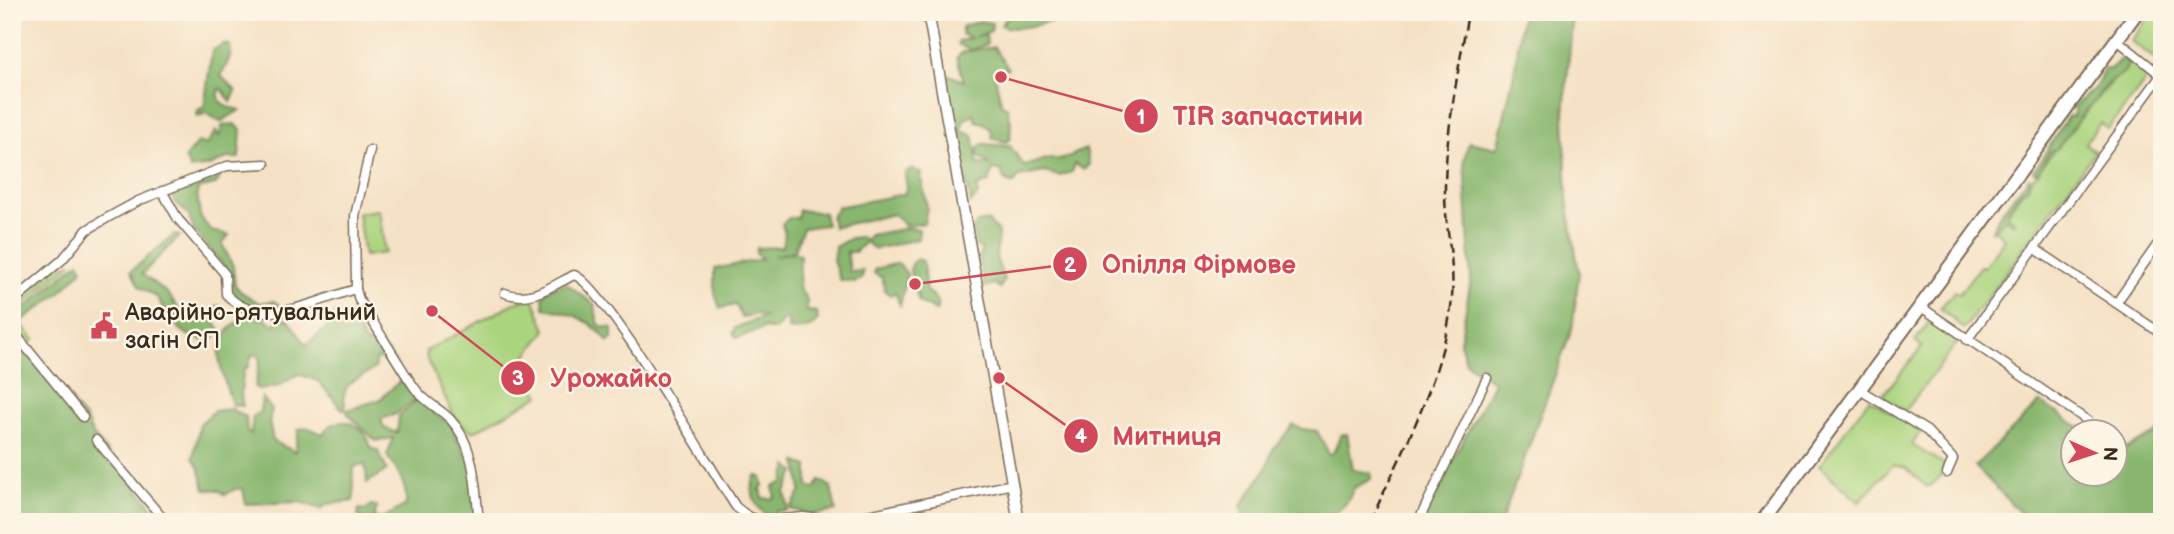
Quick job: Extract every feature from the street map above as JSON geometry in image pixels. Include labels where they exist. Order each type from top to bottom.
[{"type":"main road","points":[[1762,522],[2137,12]]},
{"type":"street","points":[[928,12],[1019,522]]},
{"type":"street","points":[[1967,340],[2161,75],[2116,39]]},
{"type":"street","points":[[370,150],[355,216],[356,289],[359,300],[414,387],[425,401],[449,418],[456,427],[472,461],[479,522]]},
{"type":"street","points":[[12,302],[62,260],[87,230],[162,191],[227,166],[265,164]]},
{"type":"street","points":[[162,191],[178,219],[225,274],[226,294],[235,304],[253,311],[275,314],[356,289]]},
{"type":"street","points":[[2117,302],[2162,238]]},
{"type":"street","points":[[2035,247],[2162,334]]},
{"type":"street","points":[[505,293],[518,299],[542,291],[574,275],[581,277],[610,312],[736,507],[748,517],[764,522],[803,517],[840,521],[1013,484]]},
{"type":"street","points":[[1921,307],[2085,419]]},
{"type":"street","points":[[12,330],[83,417]]},
{"type":"street","points":[[1418,522],[1487,378]]},
{"type":"street","points":[[1860,390],[1927,431],[1953,458],[1947,472]]},
{"type":"street","points":[[96,440],[166,522]]},
{"type":"green space","points":[[1055,12],[1062,16],[1041,24],[1013,28],[1001,25],[1009,15]]},
{"type":"green space","points":[[1522,12],[1573,12],[1564,113],[1567,199],[1579,273],[1572,329],[1501,522],[1419,522],[1494,383],[1466,363],[1460,342],[1471,280],[1464,160],[1469,142],[1497,148],[1515,69]]},
{"type":"green space","points":[[2153,12],[2162,12],[2162,57],[2158,61],[2131,41]]},
{"type":"green space","points":[[979,21],[992,23],[991,31],[975,37],[986,35],[987,44],[971,50],[958,45],[959,41],[971,38],[962,34],[962,27]]},
{"type":"green space","points":[[223,44],[230,45],[231,55],[221,76],[236,91],[231,102],[222,89],[219,90],[219,100],[227,107],[240,110],[220,122],[206,113],[197,117],[198,110],[204,107],[212,51]]},
{"type":"green space","points":[[994,47],[1008,68],[994,74],[1002,105],[1007,107],[1011,122],[1010,139],[1006,142],[992,138],[992,131],[984,123],[976,121],[974,114],[964,120],[961,129],[955,129],[950,122],[950,112],[955,107],[946,92],[949,75],[964,81],[957,57],[963,52]]},
{"type":"green space","points":[[2122,58],[2128,64],[2124,71],[2104,87],[2057,149],[2050,151],[2038,173],[2034,171],[2068,116],[2073,117],[2075,105],[2096,87],[2104,69],[2110,69]]},
{"type":"green space","points":[[2130,59],[2150,75],[2108,129],[2100,123],[2085,143],[2095,152],[1964,329],[1940,308],[1955,291],[1959,294],[1980,266],[1984,267],[2004,239],[1994,229],[2051,154]]},
{"type":"green space","points":[[235,124],[241,130],[239,158],[227,158],[210,166],[190,169],[185,158],[198,142],[206,145],[216,131],[219,136],[223,125]]},
{"type":"green space","points":[[960,131],[973,135],[978,164],[989,164],[978,156],[978,147],[983,144],[1010,146],[1024,166],[1050,158],[1061,160],[1086,149],[1089,164],[1084,170],[1075,164],[1072,172],[1059,176],[1044,172],[1019,177],[1013,184],[1004,180],[1001,170],[993,170],[989,182],[977,187],[978,195],[971,203],[956,134]]},
{"type":"green space","points":[[912,169],[920,172],[927,207],[924,223],[905,226],[894,214],[833,227],[831,216],[838,207],[904,194],[907,187],[905,173]]},
{"type":"green space","points":[[221,173],[216,183],[197,191],[200,216],[211,231],[229,235],[222,244],[233,266],[235,285],[259,303],[274,301],[279,305],[275,311],[246,306],[232,294],[225,267],[194,230],[188,214],[174,201],[171,194]]},
{"type":"green space","points":[[2030,176],[2028,188],[2021,192],[2006,215],[2014,220],[2014,224],[2005,219],[1991,232],[2000,214]]},
{"type":"green space","points":[[379,210],[385,253],[364,256],[358,213]]},
{"type":"green space","points":[[799,210],[824,213],[826,225],[803,228],[794,251],[774,256],[792,252],[800,255],[799,288],[807,300],[807,311],[817,312],[818,320],[809,327],[796,330],[788,329],[788,320],[784,319],[775,330],[765,328],[737,338],[733,333],[735,328],[766,316],[756,314],[742,318],[736,305],[720,308],[715,294],[715,269],[762,259],[756,254],[757,248],[782,247],[785,234],[782,224],[789,218],[797,218]]},
{"type":"green space","points":[[988,221],[998,232],[996,258],[1004,280],[1000,288],[995,284],[985,287],[980,263],[982,249],[976,246],[973,230],[977,223]]},
{"type":"green space","points":[[908,228],[919,229],[918,239],[875,249],[865,242],[855,252],[847,252],[850,272],[863,271],[862,278],[856,282],[840,280],[833,261],[835,247],[851,238],[861,237],[865,240],[870,235]]},
{"type":"green space","points":[[174,235],[180,236],[142,274],[167,293],[187,320],[201,323],[214,315],[216,306],[220,306],[223,316],[213,320],[220,330],[213,339],[196,338],[180,329],[166,314],[159,299],[139,286],[131,271]]},
{"type":"green space","points":[[917,259],[923,261],[926,292],[932,294],[938,304],[936,311],[919,302],[910,271],[911,264]]},
{"type":"green space","points":[[79,262],[82,267],[80,272],[60,293],[12,328],[12,319]]},
{"type":"green space","points":[[72,263],[13,313],[34,340],[30,343],[12,326],[12,305],[60,266]]},
{"type":"green space","points":[[898,263],[907,274],[900,305],[895,292],[891,295],[885,291],[882,278],[874,273],[875,269]]},
{"type":"green space","points":[[566,283],[595,305],[601,327],[612,328],[612,339],[608,342],[595,328],[580,318],[544,308],[543,296],[549,289]]},
{"type":"green space","points":[[533,298],[546,330],[521,363],[540,395],[473,432],[455,418],[427,360],[426,351],[514,303]]},
{"type":"green space","points":[[256,311],[259,319],[264,318],[275,325],[279,318],[289,320],[306,345],[326,328],[335,313],[350,315],[365,343],[387,352],[399,372],[394,370],[390,361],[382,358],[375,360],[375,368],[347,387],[345,409],[342,409],[318,381],[298,374],[279,386],[260,390],[255,387],[260,360],[257,355],[252,355],[248,367],[244,369],[241,393],[243,406],[232,405],[219,351],[228,330]]},
{"type":"green space","points":[[1932,318],[1960,339],[1905,411],[1881,397],[1922,347],[1915,341]]},
{"type":"green space","points":[[12,334],[85,418],[93,435],[165,522],[12,522]]},
{"type":"green space","points":[[400,381],[410,383],[417,392],[416,399],[396,414],[381,419],[384,428],[397,433],[399,416],[419,399],[441,419],[452,422],[457,440],[475,468],[479,522],[363,522],[366,520],[358,516],[359,509],[366,510],[371,505],[377,507],[374,518],[381,519],[406,505],[404,485],[387,456],[393,438],[376,441],[347,413],[347,410],[379,400]]},
{"type":"green space","points":[[262,397],[272,410],[269,421],[273,441],[295,452],[299,429],[309,428],[322,434],[336,423],[351,423],[364,432],[371,448],[378,451],[387,470],[367,483],[365,464],[355,466],[353,501],[327,504],[321,509],[300,502],[246,504],[243,489],[235,489],[225,495],[219,490],[205,489],[199,467],[193,458],[200,424],[214,411],[231,409],[246,417],[247,432],[251,434],[253,416],[260,412]]},
{"type":"green space","points":[[1869,399],[1921,431],[1912,445],[1947,466],[1945,472],[1928,488],[1906,468],[1893,465],[1859,502],[1819,466]]},
{"type":"green space","points":[[2040,402],[2067,419],[2058,419],[2058,489],[2128,489],[2128,448],[2162,430],[2162,522],[2029,522],[1975,466]]},
{"type":"green space","points":[[1293,425],[1317,431],[1329,454],[1333,453],[1341,435],[1347,434],[1353,470],[1371,473],[1371,479],[1354,488],[1345,505],[1334,513],[1319,515],[1301,512],[1282,521],[1244,522],[1241,506],[1267,467],[1272,451]]},
{"type":"green space","points":[[797,462],[808,466],[808,486],[815,489],[820,480],[831,487],[836,511],[811,515],[790,509],[801,491]]},
{"type":"green space","points":[[788,466],[795,471],[785,492],[788,506],[786,511],[777,511],[770,518],[754,500],[753,481],[756,475],[761,477],[763,486],[759,490],[762,491],[762,498],[772,499],[775,496],[773,486],[783,483]]},
{"type":"railway","points":[[1370,522],[1428,394],[1450,314],[1452,265],[1445,202],[1446,164],[1450,121],[1468,12]]},
{"type":"place","name":"TIR запчастини","points":[[1001,77]]},
{"type":"place","name":"Опілля Фірмове","points":[[915,284]]},
{"type":"place","name":"Урожайко","points":[[432,311]]},
{"type":"place","name":"Аварійно-рятувальний загін СП","points":[[104,326]]},
{"type":"place","name":"Митниця","points":[[999,378]]}]
